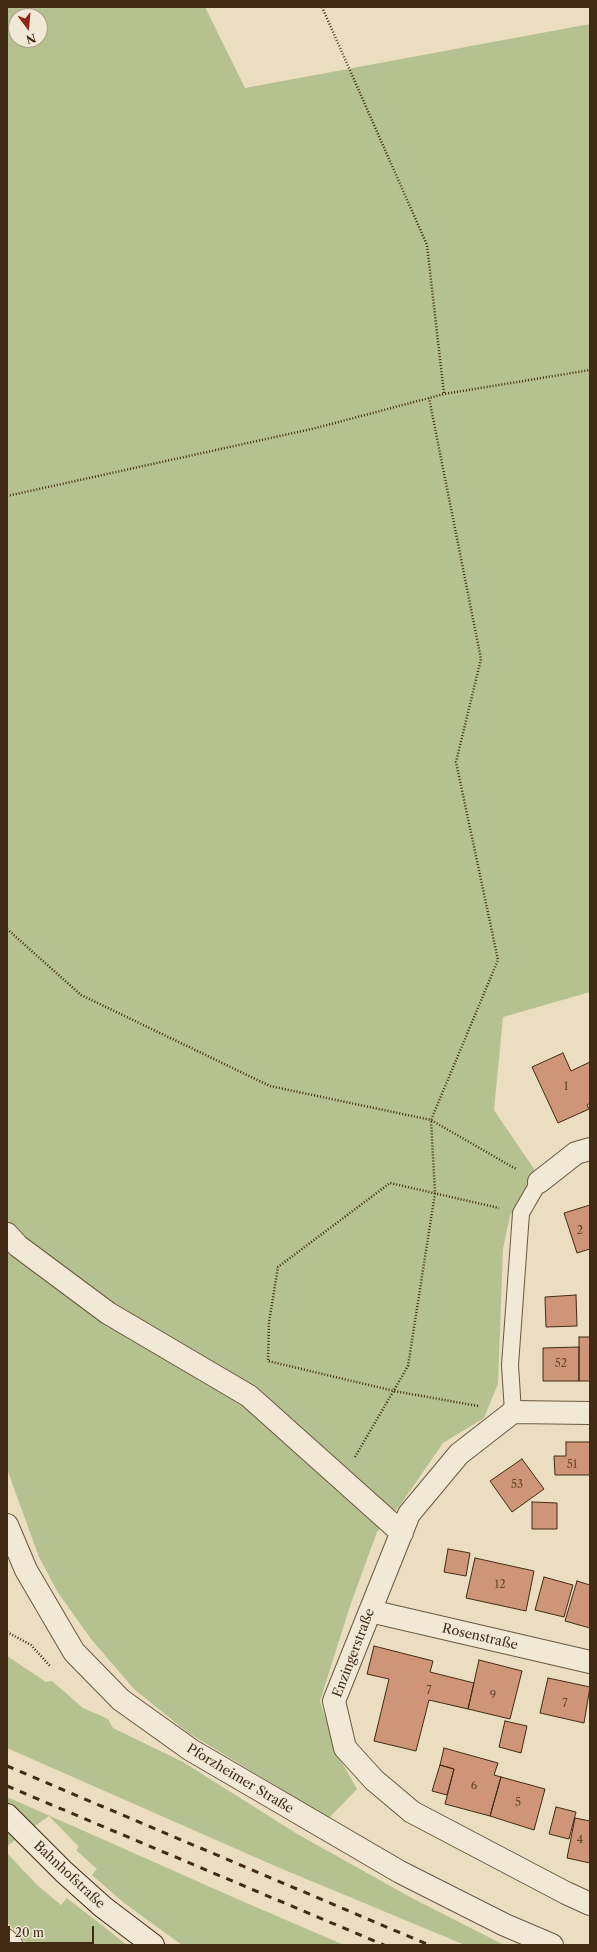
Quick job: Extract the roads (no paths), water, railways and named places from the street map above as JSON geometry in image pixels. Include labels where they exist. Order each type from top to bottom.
[{"type":"street","points":[[539,1182],[576,1153],[590,1149]]},
{"type":"street","points":[[7,1234],[18,1246],[108,1313],[249,1396],[343,1478],[402,1533]]},
{"type":"street","points":[[513,1412],[590,1413]]},
{"type":"street","name":"Enzingerstraße","points":[[513,1412],[459,1454],[409,1514],[334,1701],[346,1748],[374,1780],[412,1812],[566,1893],[590,1904]]},
{"type":"street","name":"Pforzheimer Straße","points":[[7,1528],[26,1570],[74,1652],[121,1700],[191,1750],[400,1872],[505,1925],[552,1945]]},
{"type":"street","name":"Rosenstraße","points":[[370,1611],[590,1662]]},
{"type":"street","name":"Bahnhofstraße","points":[[7,1815],[64,1872],[103,1907],[153,1945]]},
{"type":"lane","points":[[513,1412],[510,1364],[521,1213],[539,1182]]},
{"type":"lane","points":[[7,1938],[15,1945]]},
{"type":"railway","points":[[7,1766],[429,1945]]},
{"type":"railway","points":[[7,1786],[384,1945]]}]
